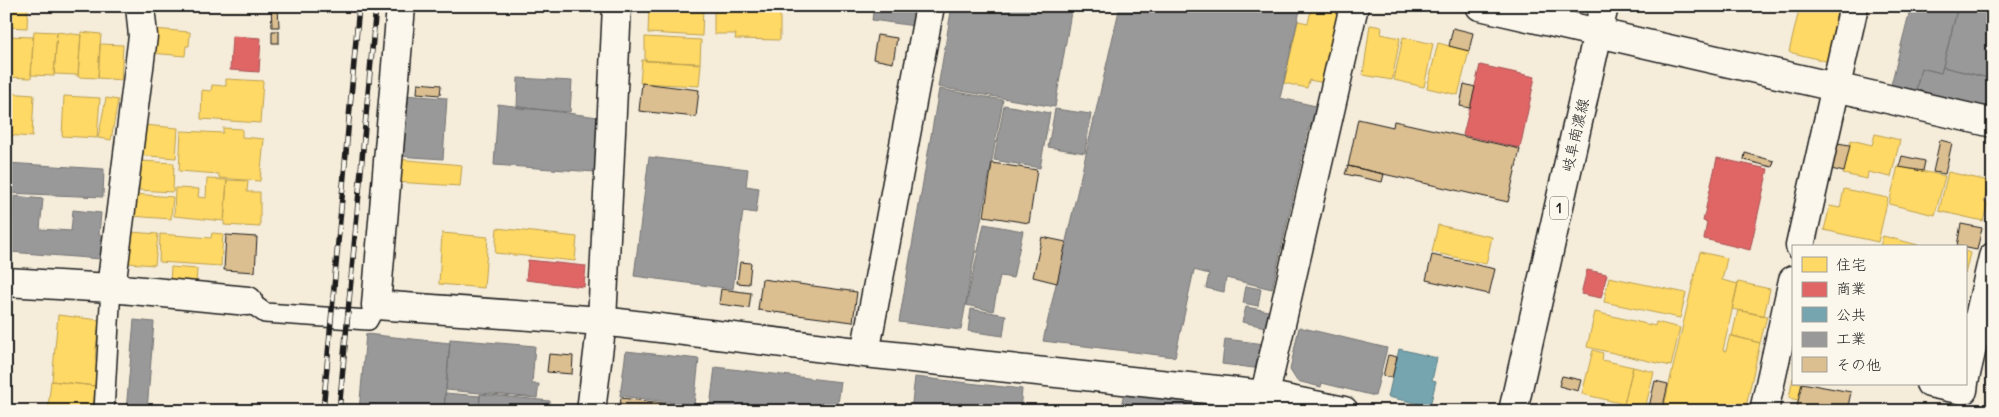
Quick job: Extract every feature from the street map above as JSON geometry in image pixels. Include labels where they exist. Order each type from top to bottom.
[{"type":"street","points":[[111,288],[143,36],[140,6]]},
{"type":"street","points":[[400,6],[376,305],[602,322],[1263,403],[1344,411]]},
{"type":"street","points":[[590,411],[602,322],[617,6]]},
{"type":"street","points":[[865,353],[930,6]]},
{"type":"street","points":[[1263,403],[1354,6]]},
{"type":"street","points":[[1480,6],[1993,123]]},
{"type":"street","name":"岐阜南濃線","points":[[1513,411],[1604,6]]},
{"type":"street","points":[[1800,245],[1854,6]]},
{"type":"street","points":[[1966,374],[1993,257]]},
{"type":"street","points":[[6,282],[111,288],[248,301]]},
{"type":"street","points":[[1764,411],[1785,353],[1792,289]]},
{"type":"street","points":[[1935,384],[1963,390],[1964,384]]},
{"type":"lane","points":[[104,411],[111,288]]},
{"type":"lane","points":[[248,301],[265,314],[368,320],[376,305]]},
{"type":"building: 住宅","points":[[6,6],[28,6],[27,28],[6,27]]},
{"type":"building: 住宅","points":[[649,6],[703,6],[702,36],[648,33]]},
{"type":"building: 住宅","points":[[714,6],[780,6],[780,40],[735,39],[736,34],[714,34]]},
{"type":"building: 住宅","points":[[1312,6],[1346,6],[1325,83],[1309,80],[1307,88],[1284,83],[1298,21],[1308,23]]},
{"type":"building: 住宅","points":[[1549,6],[1566,6],[1565,10]]},
{"type":"building: 住宅","points":[[1800,6],[1843,6],[1830,62],[1789,52]]},
{"type":"building: 住宅","points":[[1370,25],[1382,27],[1381,34],[1400,38],[1392,80],[1363,75]]},
{"type":"building: 住宅","points":[[153,29],[190,32],[189,46],[186,46],[185,56],[151,53]]},
{"type":"building: 住宅","points":[[34,31],[57,32],[54,76],[31,75]]},
{"type":"building: 住宅","points":[[57,32],[81,35],[78,75],[54,74]]},
{"type":"building: 住宅","points":[[81,32],[101,34],[98,78],[78,77]]},
{"type":"building: 住宅","points":[[6,36],[33,37],[31,78],[6,77]]},
{"type":"building: 住宅","points":[[645,37],[701,40],[700,63],[645,61]]},
{"type":"building: 住宅","points":[[1403,37],[1433,44],[1424,87],[1394,80]]},
{"type":"building: 住宅","points":[[1438,43],[1469,51],[1458,95],[1427,88]]},
{"type":"building: 住宅","points":[[100,44],[123,45],[121,80],[98,78]]},
{"type":"building: 住宅","points":[[642,60],[701,64],[699,86],[640,83]]},
{"type":"building: 住宅","points":[[226,79],[263,81],[260,123],[201,119],[202,90],[211,91],[212,85],[226,86]]},
{"type":"building: 住宅","points":[[6,93],[34,95],[32,137],[6,135]]},
{"type":"building: 住宅","points":[[64,96],[100,98],[97,138],[62,136]]},
{"type":"building: 住宅","points":[[106,98],[118,100],[111,140],[98,138]]},
{"type":"building: 住宅","points":[[143,125],[178,128],[176,158],[135,155]]},
{"type":"building: 住宅","points":[[223,128],[242,129],[242,137],[264,139],[260,181],[219,178],[219,174],[179,171],[181,131],[223,133]]},
{"type":"building: 住宅","points":[[1875,134],[1900,140],[1891,177],[1868,172],[1867,179],[1843,174],[1851,140],[1872,145]]},
{"type":"building: 住宅","points":[[397,159],[462,165],[460,186],[395,182]]},
{"type":"building: 住宅","points":[[140,161],[174,163],[173,192],[138,190]]},
{"type":"building: 住宅","points":[[1898,166],[1945,176],[1935,215],[1889,204]]},
{"type":"building: 住宅","points":[[1948,172],[1989,181],[1984,202],[1988,203],[1983,221],[1939,211]]},
{"type":"building: 住宅","points":[[207,179],[227,180],[224,221],[174,216],[175,188],[199,189],[198,197],[206,198]]},
{"type":"building: 住宅","points":[[227,180],[248,181],[247,192],[260,192],[260,227],[224,225]]},
{"type":"building: 住宅","points":[[1844,189],[1888,198],[1878,242],[1824,230],[1830,206],[1840,208]]},
{"type":"building: 住宅","points":[[133,194],[173,197],[171,219],[131,216]]},
{"type":"building: 住宅","points":[[6,209],[9,209],[6,243]]},
{"type":"building: 住宅","points":[[1438,225],[1492,237],[1486,264],[1432,252]]},
{"type":"building: 住宅","points":[[497,228],[577,237],[575,261],[495,253]]},
{"type":"building: 住宅","points":[[130,232],[158,234],[155,265],[128,263]]},
{"type":"building: 住宅","points":[[212,233],[223,234],[221,266],[159,262],[160,234],[211,238]]},
{"type":"building: 住宅","points":[[442,233],[488,237],[484,288],[439,284]]},
{"type":"building: 住宅","points":[[1883,236],[1918,245],[1880,245]]},
{"type":"building: 住宅","points":[[1966,251],[1970,253],[1966,270]]},
{"type":"building: 住宅","points":[[1700,252],[1727,258],[1722,280],[1738,284],[1723,350],[1726,351],[1730,335],[1760,343],[1745,411],[1663,410]]},
{"type":"building: 住宅","points":[[171,267],[197,269],[196,285],[170,283]]},
{"type":"building: 住宅","points":[[1609,277],[1686,293],[1680,318],[1604,302]]},
{"type":"building: 住宅","points":[[1738,282],[1770,289],[1764,316],[1732,309]]},
{"type":"building: 住宅","points":[[1738,310],[1767,316],[1760,343],[1732,336]]},
{"type":"building: 住宅","points":[[1595,312],[1655,326],[1656,322],[1680,328],[1671,366],[1587,347]]},
{"type":"building: 住宅","points":[[58,315],[99,320],[95,359],[99,360],[96,386],[52,381]]},
{"type":"building: 住宅","points":[[1593,350],[1603,353],[1602,360],[1633,367],[1624,404],[1582,394]]},
{"type":"building: 住宅","points":[[1633,367],[1654,372],[1645,409],[1624,404]]},
{"type":"building: 住宅","points":[[51,381],[95,386],[93,411],[48,409]]},
{"type":"building: 住宅","points":[[1792,383],[1802,384],[1798,400],[1789,398]]},
{"type":"building: 商業","points":[[232,36],[261,38],[259,72],[230,70]]},
{"type":"building: 商業","points":[[1480,65],[1535,77],[1520,148],[1463,135]]},
{"type":"building: 商業","points":[[1717,158],[1768,169],[1750,250],[1704,239],[1707,222],[1703,221]]},
{"type":"building: 商業","points":[[528,260],[586,266],[584,287],[526,280]]},
{"type":"building: 商業","points":[[1587,270],[1607,274],[1601,298],[1581,294]]},
{"type":"building: 公共","points":[[1399,349],[1437,358],[1432,380],[1436,381],[1430,406],[1388,397]]},
{"type":"building: 工業","points":[[874,6],[918,6],[915,26],[872,20]]},
{"type":"building: 工業","points":[[952,6],[1072,6],[1055,107],[938,87]]},
{"type":"building: 工業","points":[[1120,6],[1301,6],[1280,98],[1325,108],[1320,130],[1309,127],[1272,289],[1226,278],[1224,292],[1206,288],[1209,274],[1194,270],[1175,357],[1043,341]]},
{"type":"building: 工業","points":[[1911,6],[1958,6],[1941,73],[1921,68],[1916,90],[1891,85]]},
{"type":"building: 工業","points":[[1958,6],[1993,6],[1993,79],[1943,67]]},
{"type":"building: 工業","points":[[1943,67],[1993,79],[1990,107],[1916,90],[1921,68],[1941,73]]},
{"type":"building: 工業","points":[[518,78],[572,81],[570,112],[517,108]]},
{"type":"building: 工業","points":[[939,89],[1003,100],[961,330],[899,322]]},
{"type":"building: 工業","points":[[402,95],[447,98],[443,159],[397,156]]},
{"type":"building: 工業","points":[[498,104],[598,117],[595,172],[494,165]]},
{"type":"building: 工業","points":[[1004,105],[1050,113],[1040,168],[994,160]]},
{"type":"building: 工業","points":[[1055,109],[1091,114],[1085,153],[1048,147]]},
{"type":"building: 工業","points":[[649,157],[748,169],[746,186],[759,188],[756,213],[743,211],[733,289],[634,276]]},
{"type":"building: 工業","points":[[6,163],[104,169],[103,197],[6,193]]},
{"type":"building: 工業","points":[[14,196],[43,199],[40,229],[71,231],[73,210],[101,213],[99,234],[103,235],[101,259],[10,252]]},
{"type":"building: 工業","points":[[984,224],[1023,231],[1013,278],[1000,276],[993,311],[966,305]]},
{"type":"building: 工業","points":[[1246,286],[1261,289],[1258,306],[1243,303]]},
{"type":"building: 工業","points":[[1246,307],[1274,312],[1270,328],[1242,322]]},
{"type":"building: 工業","points":[[971,309],[1006,315],[1003,336],[968,331]]},
{"type":"building: 工業","points":[[134,320],[154,322],[147,411],[126,411]]},
{"type":"building: 工業","points":[[1299,327],[1387,348],[1375,396],[1322,383],[1321,387],[1297,381],[1290,370]]},
{"type":"building: 工業","points":[[366,334],[450,343],[444,411],[359,411]]},
{"type":"building: 工業","points":[[450,339],[535,346],[532,384],[539,384],[537,398],[446,390]]},
{"type":"building: 工業","points":[[1225,339],[1265,344],[1262,369],[1222,364]]},
{"type":"building: 工業","points":[[626,351],[699,359],[694,405],[620,396]]},
{"type":"building: 工業","points":[[715,367],[841,382],[837,411],[740,411],[710,407]]},
{"type":"building: 工業","points":[[915,377],[1022,389],[1020,411],[911,411]]},
{"type":"building: 工業","points":[[1124,392],[1250,408],[1251,411],[1120,411]]},
{"type":"building: 工業","points":[[445,393],[480,396],[479,411],[444,411]]},
{"type":"building: 工業","points":[[480,394],[550,401],[549,411],[479,411]]},
{"type":"building: その他","points":[[271,6],[278,6],[279,27],[272,27]]},
{"type":"building: その他","points":[[1453,28],[1473,33],[1469,51],[1449,46]]},
{"type":"building: その他","points":[[272,31],[279,31],[279,43],[272,43]]},
{"type":"building: その他","points":[[877,35],[897,38],[893,63],[873,59]]},
{"type":"building: その他","points":[[418,83],[441,85],[440,95],[417,93]]},
{"type":"building: その他","points":[[642,83],[699,90],[696,117],[639,111]]},
{"type":"building: その他","points":[[1464,84],[1475,87],[1470,108],[1460,106]]},
{"type":"building: その他","points":[[1358,119],[1393,127],[1394,121],[1520,149],[1508,202],[1348,166]]},
{"type":"building: その他","points":[[1940,140],[1952,143],[1945,174],[1933,172]]},
{"type":"building: その他","points":[[1837,143],[1850,145],[1844,172],[1831,169]]},
{"type":"building: その他","points":[[1745,153],[1774,161],[1772,167],[1744,160]]},
{"type":"building: その他","points":[[1902,156],[1925,161],[1923,171],[1899,167]]},
{"type":"building: その他","points":[[992,163],[1037,170],[1029,223],[984,216]]},
{"type":"building: その他","points":[[1348,166],[1384,174],[1382,182],[1345,174]]},
{"type":"building: その他","points":[[1961,224],[1982,228],[1977,250],[1966,248],[1966,245],[1957,245]]},
{"type":"building: その他","points":[[226,235],[257,237],[255,272],[224,270]]},
{"type":"building: その他","points":[[1042,237],[1066,242],[1057,283],[1033,277]]},
{"type":"building: その他","points":[[1432,255],[1495,269],[1489,294],[1426,280]]},
{"type":"building: その他","points":[[740,262],[751,263],[749,284],[737,283]]},
{"type":"building: その他","points":[[762,279],[857,292],[853,322],[758,310]]},
{"type":"building: その他","points":[[721,289],[751,293],[749,308],[719,304]]},
{"type":"building: その他","points":[[549,354],[573,356],[572,374],[547,372]]},
{"type":"building: その他","points":[[1388,355],[1397,357],[1392,378],[1383,376]]},
{"type":"building: その他","points":[[1562,376],[1581,380],[1578,391],[1559,386]]},
{"type":"building: その他","points":[[1655,381],[1668,384],[1662,411],[1648,411]]},
{"type":"building: その他","points":[[1802,384],[1851,392],[1847,411],[1796,411]]},
{"type":"building: その他","points":[[621,398],[722,410],[722,411],[619,411]]},
{"type":"railway","points":[[323,411],[359,6]]},
{"type":"railway","points":[[339,411],[376,6]]}]
